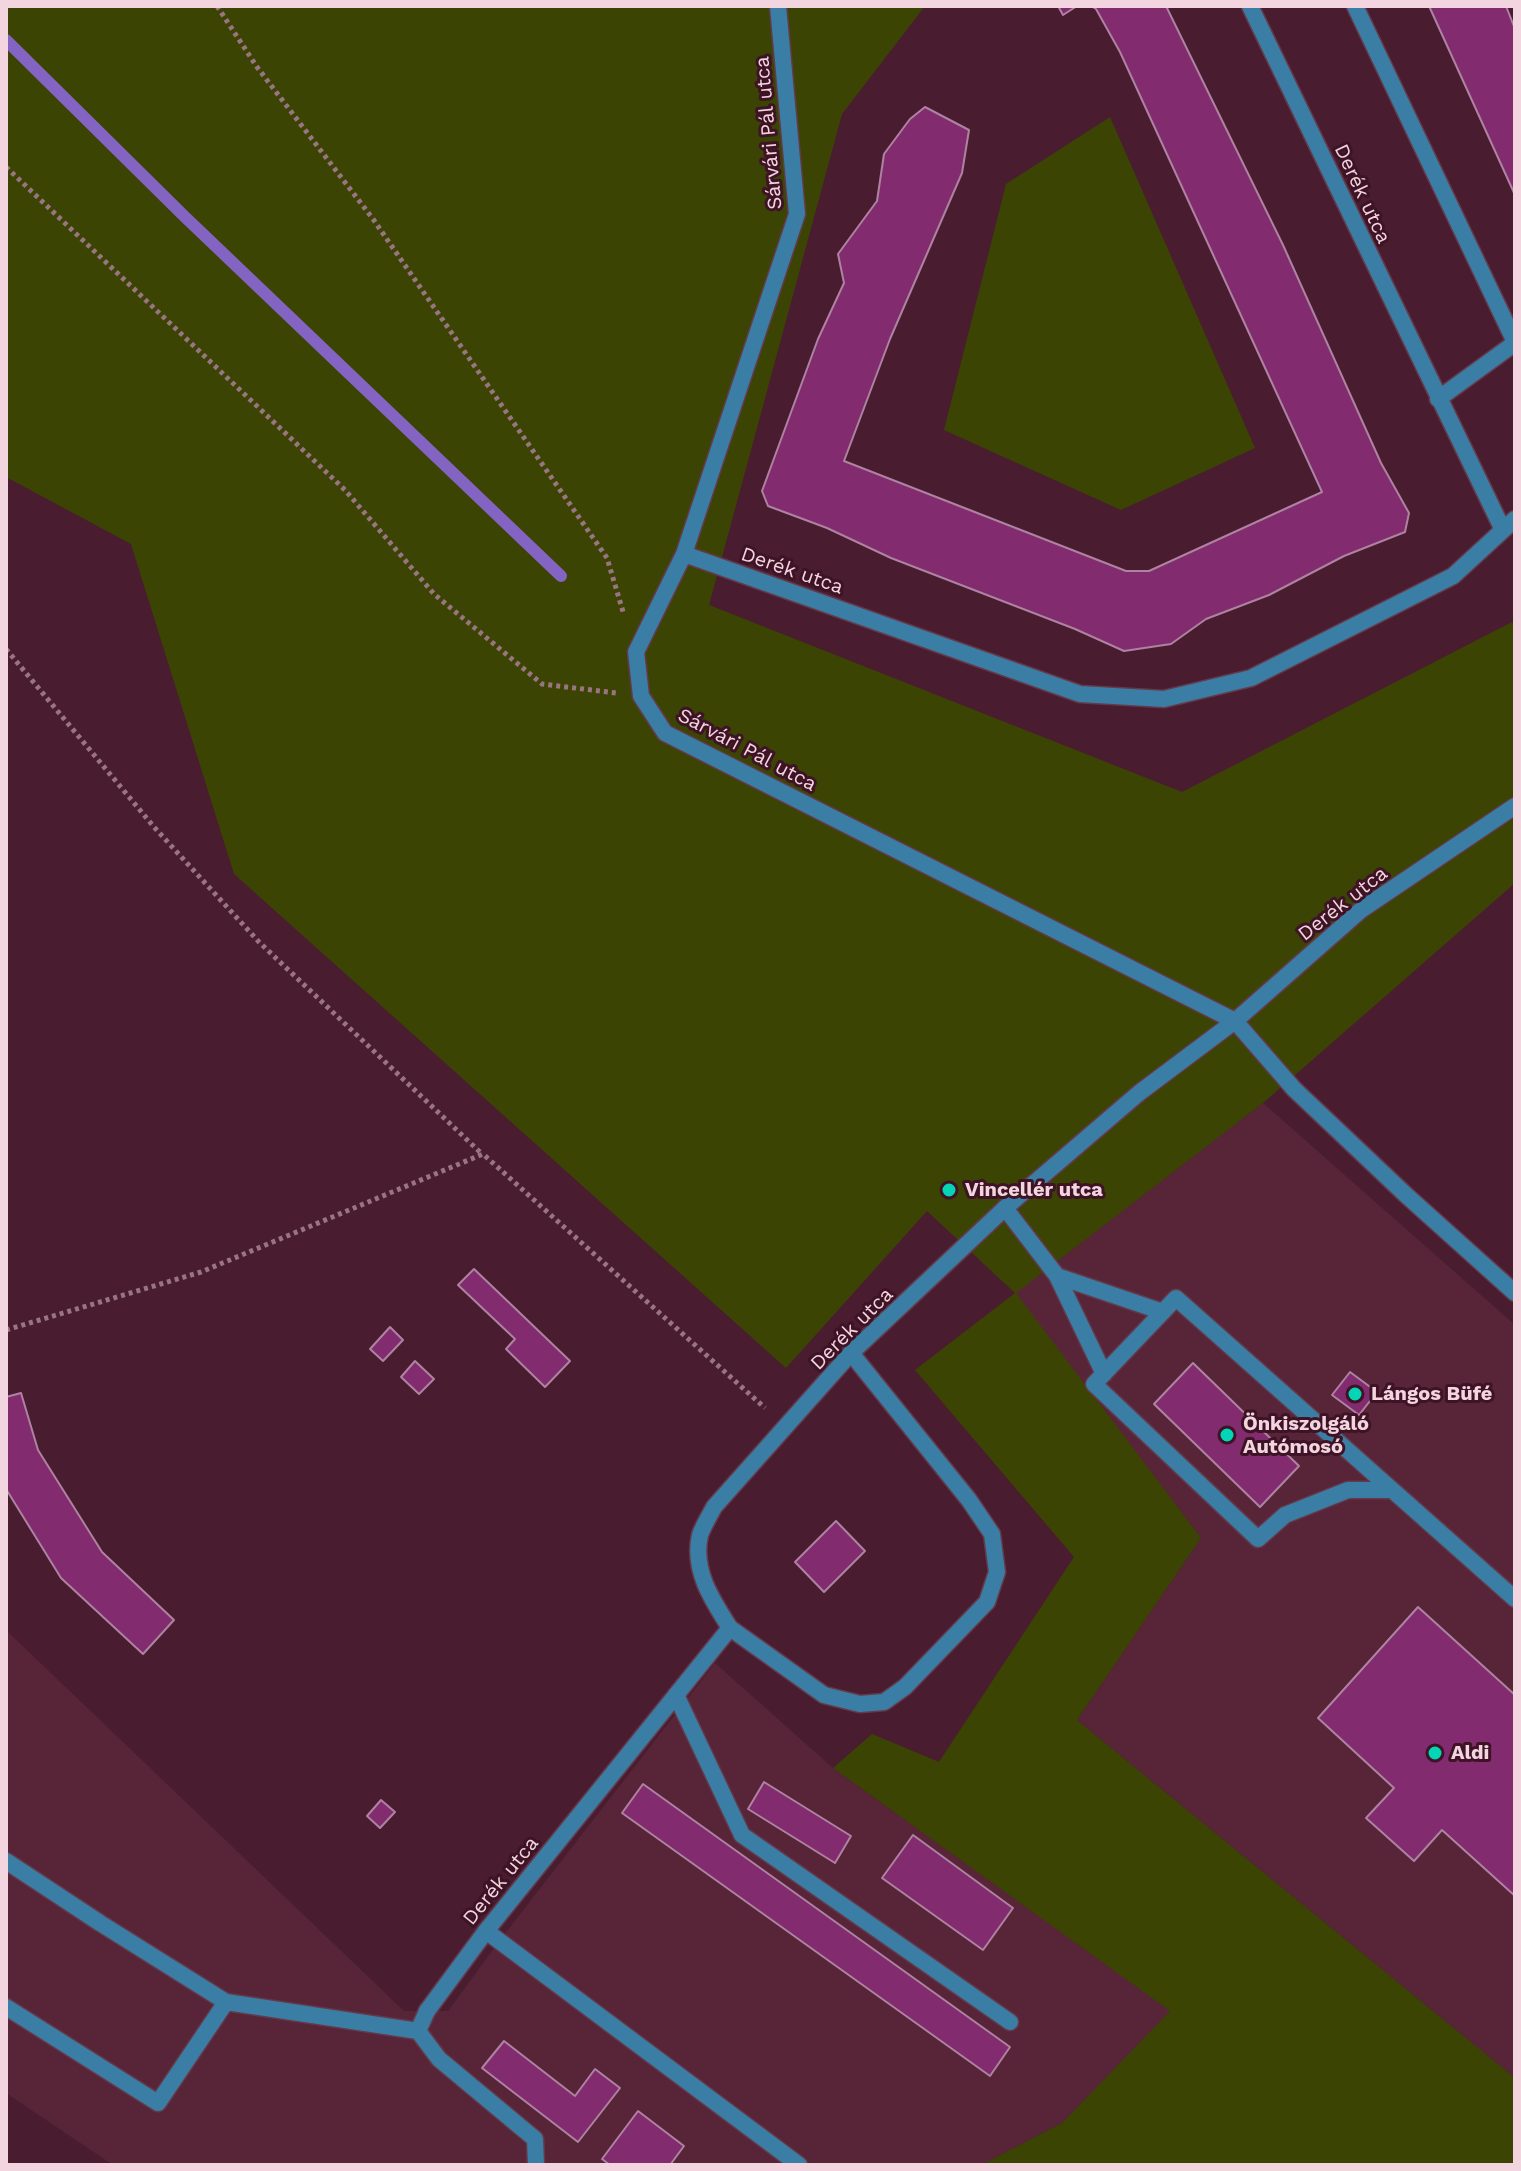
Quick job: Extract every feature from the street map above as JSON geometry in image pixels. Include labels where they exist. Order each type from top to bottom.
[{"type":"street","name":"Sárvári Pál utca","points":[[778,6],[797,214],[684,554],[636,652],[641,696],[665,733],[1235,1021]]},
{"type":"street","name":"Derék utca","points":[[684,554],[1080,694],[1164,699],[1251,678],[1453,576],[1509,525],[1438,399],[1250,6]]},
{"type":"street","points":[[1355,6],[1515,343],[1438,399]]},
{"type":"street","name":"Derék utca","points":[[418,2031],[427,2011],[486,1931],[730,1628],[710,1597],[700,1571],[700,1535],[714,1507],[851,1353],[1005,1208],[1139,1093],[1235,1021],[1361,910],[1515,806]]},
{"type":"street","points":[[1235,1021],[1294,1089],[1515,1293]]},
{"type":"street","points":[[1005,1208],[1057,1276],[1104,1374]]},
{"type":"street","points":[[1057,1276],[1163,1312]]},
{"type":"street","points":[[1391,1490],[1348,1490],[1285,1515],[1258,1539],[1094,1384],[1176,1298],[1515,1599]]},
{"type":"street","points":[[730,1628],[824,1695],[860,1704],[884,1702],[905,1687],[987,1602],[997,1572],[992,1534],[969,1500],[851,1353]]},
{"type":"street","points":[[676,1695],[742,1835],[1010,2022]]},
{"type":"street","points":[[6,1861],[226,2002],[418,2031],[439,2059],[535,2139],[536,2165]]},
{"type":"street","points":[[486,1931],[799,2165]]},
{"type":"street","points":[[6,2007],[158,2103],[226,2002]]},
{"type":"path","points":[[217,6],[257,67],[373,219],[607,558],[636,652]]},
{"type":"path","points":[[6,167],[345,490],[434,594],[542,684],[641,696]]},
{"type":"path","points":[[6,649],[154,827],[259,942],[483,1154],[786,1428]]},
{"type":"path","points":[[6,1330],[201,1272],[483,1154]]},
{"type":"shaded area","points":[[1263,1103],[1515,1325],[1515,2078],[1077,1720],[1201,1538],[1015,1293]]},
{"type":"shaded area","points":[[6,1630],[404,2011],[448,2011],[715,1663],[833,1768],[1171,2011],[1062,2123],[981,2165],[113,2165],[6,2093]]},
{"type":"green space","points":[[6,6],[925,6],[842,114],[709,605],[1182,792],[1512,622],[1515,628],[1515,883],[1263,1103],[1016,1293],[1201,1538],[1077,1720],[1515,2078],[1515,2165],[981,2165],[1062,2123],[1170,2011],[833,1768],[872,1734],[939,1762],[1074,1557],[915,1370],[1015,1293],[927,1211],[786,1368],[234,874],[131,544],[6,477]]},
{"type":"green space","points":[[1110,117],[1255,448],[1121,510],[944,430],[1006,184]]},
{"type":"building","points":[[1058,6],[1077,6],[1063,15]]},
{"type":"building","points":[[1091,6],[1166,6],[1283,245],[1381,463],[1409,513],[1405,532],[1344,556],[1269,595],[1206,619],[1171,644],[1124,651],[768,506],[762,491],[818,339],[844,283],[838,254],[877,201],[884,154],[910,119],[925,107],[969,130],[962,173],[890,339],[844,461],[1126,571],[1149,571],[1322,492],[1120,52],[1096,9]]},
{"type":"building","points":[[1429,6],[1506,6],[1515,29],[1515,195]]},
{"type":"building","points":[[474,1269],[570,1361],[545,1387],[506,1349],[515,1339],[458,1285]]},
{"type":"building","points":[[390,1327],[403,1340],[383,1361],[370,1349]]},
{"type":"building","points":[[415,1361],[434,1379],[419,1394],[401,1377]]},
{"type":"building","name":"Önkiszolgáló Autómosó","points":[[1193,1363],[1299,1466],[1260,1507],[1154,1404]]},
{"type":"building","name":"Lángos Büfé","points":[[1350,1372],[1377,1392],[1359,1415],[1332,1395]]},
{"type":"building","points":[[21,1393],[38,1450],[102,1552],[174,1620],[143,1654],[61,1578],[6,1489],[6,1397]]},
{"type":"building","points":[[836,1521],[865,1551],[824,1592],[795,1562]]},
{"type":"building","name":"Aldi","points":[[1418,1607],[1515,1695],[1515,1896],[1442,1830],[1414,1861],[1366,1818],[1394,1788],[1318,1718]]},
{"type":"building","points":[[764,1782],[851,1836],[835,1863],[748,1809]]},
{"type":"building","points":[[643,1784],[1010,2047],[990,2076],[622,1813]]},
{"type":"building","points":[[381,1800],[395,1812],[380,1828],[367,1816]]},
{"type":"building","points":[[913,1835],[1013,1908],[983,1950],[882,1878]]},
{"type":"building","points":[[504,2041],[575,2096],[595,2069],[620,2088],[578,2142],[482,2068]]},
{"type":"building","points":[[638,2111],[684,2146],[670,2165],[610,2165],[602,2159]]},
{"type":"waterway","points":[[6,40],[184,216],[561,576]]},
{"type":"place","name":"Vincellér utca","points":[[949,1190]]},
{"type":"place","name":"Lángos Büfé","points":[[1355,1394]]},
{"type":"place","name":"Önkiszolgáló Autómosó","points":[[1227,1435]]},
{"type":"place","name":"Aldi","points":[[1435,1753]]}]
